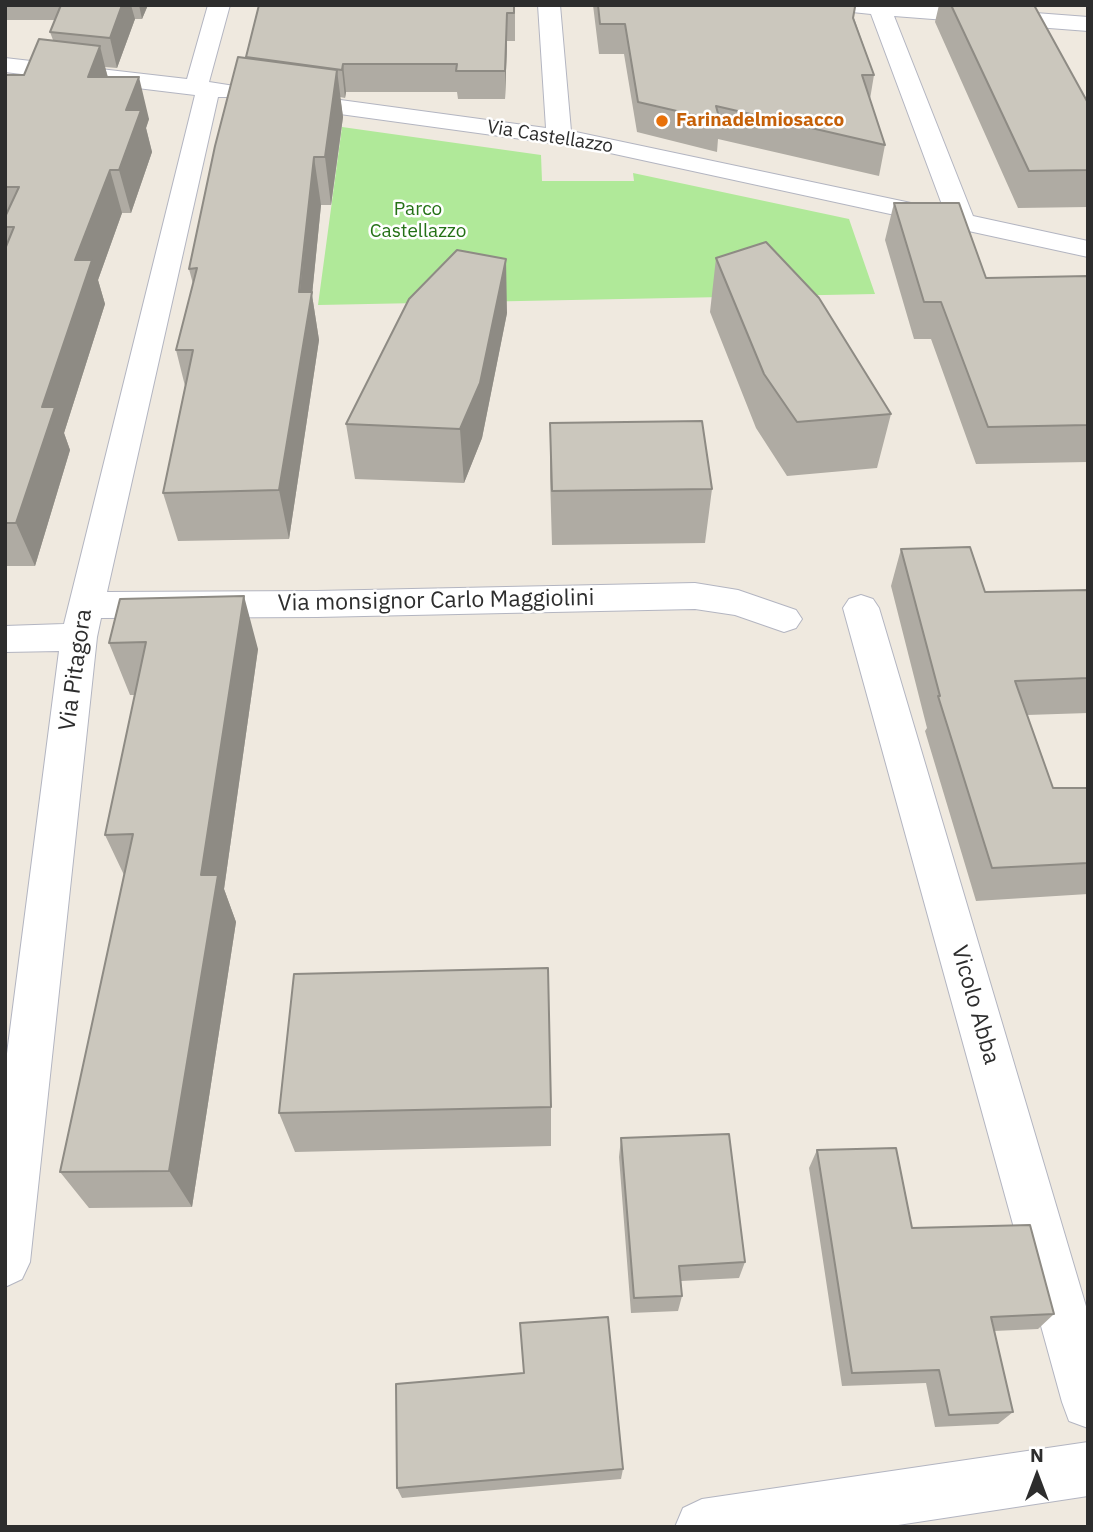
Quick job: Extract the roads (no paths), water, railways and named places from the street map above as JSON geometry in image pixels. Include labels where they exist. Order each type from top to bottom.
[{"type":"street","name":"Via Pitagora","points":[[5,1262],[82,621],[202,88],[200,77],[219,5]]},
{"type":"street","points":[[549,5],[559,137]]},
{"type":"street","points":[[841,5],[1088,24]]},
{"type":"street","points":[[880,7],[961,220]]},
{"type":"street","name":"Via Castellazzo","points":[[5,65],[202,88],[559,137],[1088,249]]},
{"type":"street","name":"Via monsignor Carlo Maggiolini","points":[[5,639],[82,621],[317,604],[695,596],[738,603],[784,619]]},
{"type":"street","name":"Vicolo Abba","points":[[861,608],[1088,1402]]},
{"type":"street","points":[[702,1527],[806,1520],[1088,1469]]},
{"type":"place","name":"Farinadelmiosacco","points":[[662,121]]},
{"type":"park label","name":"Parco Castellazzo","points":[[418,221]]}]
